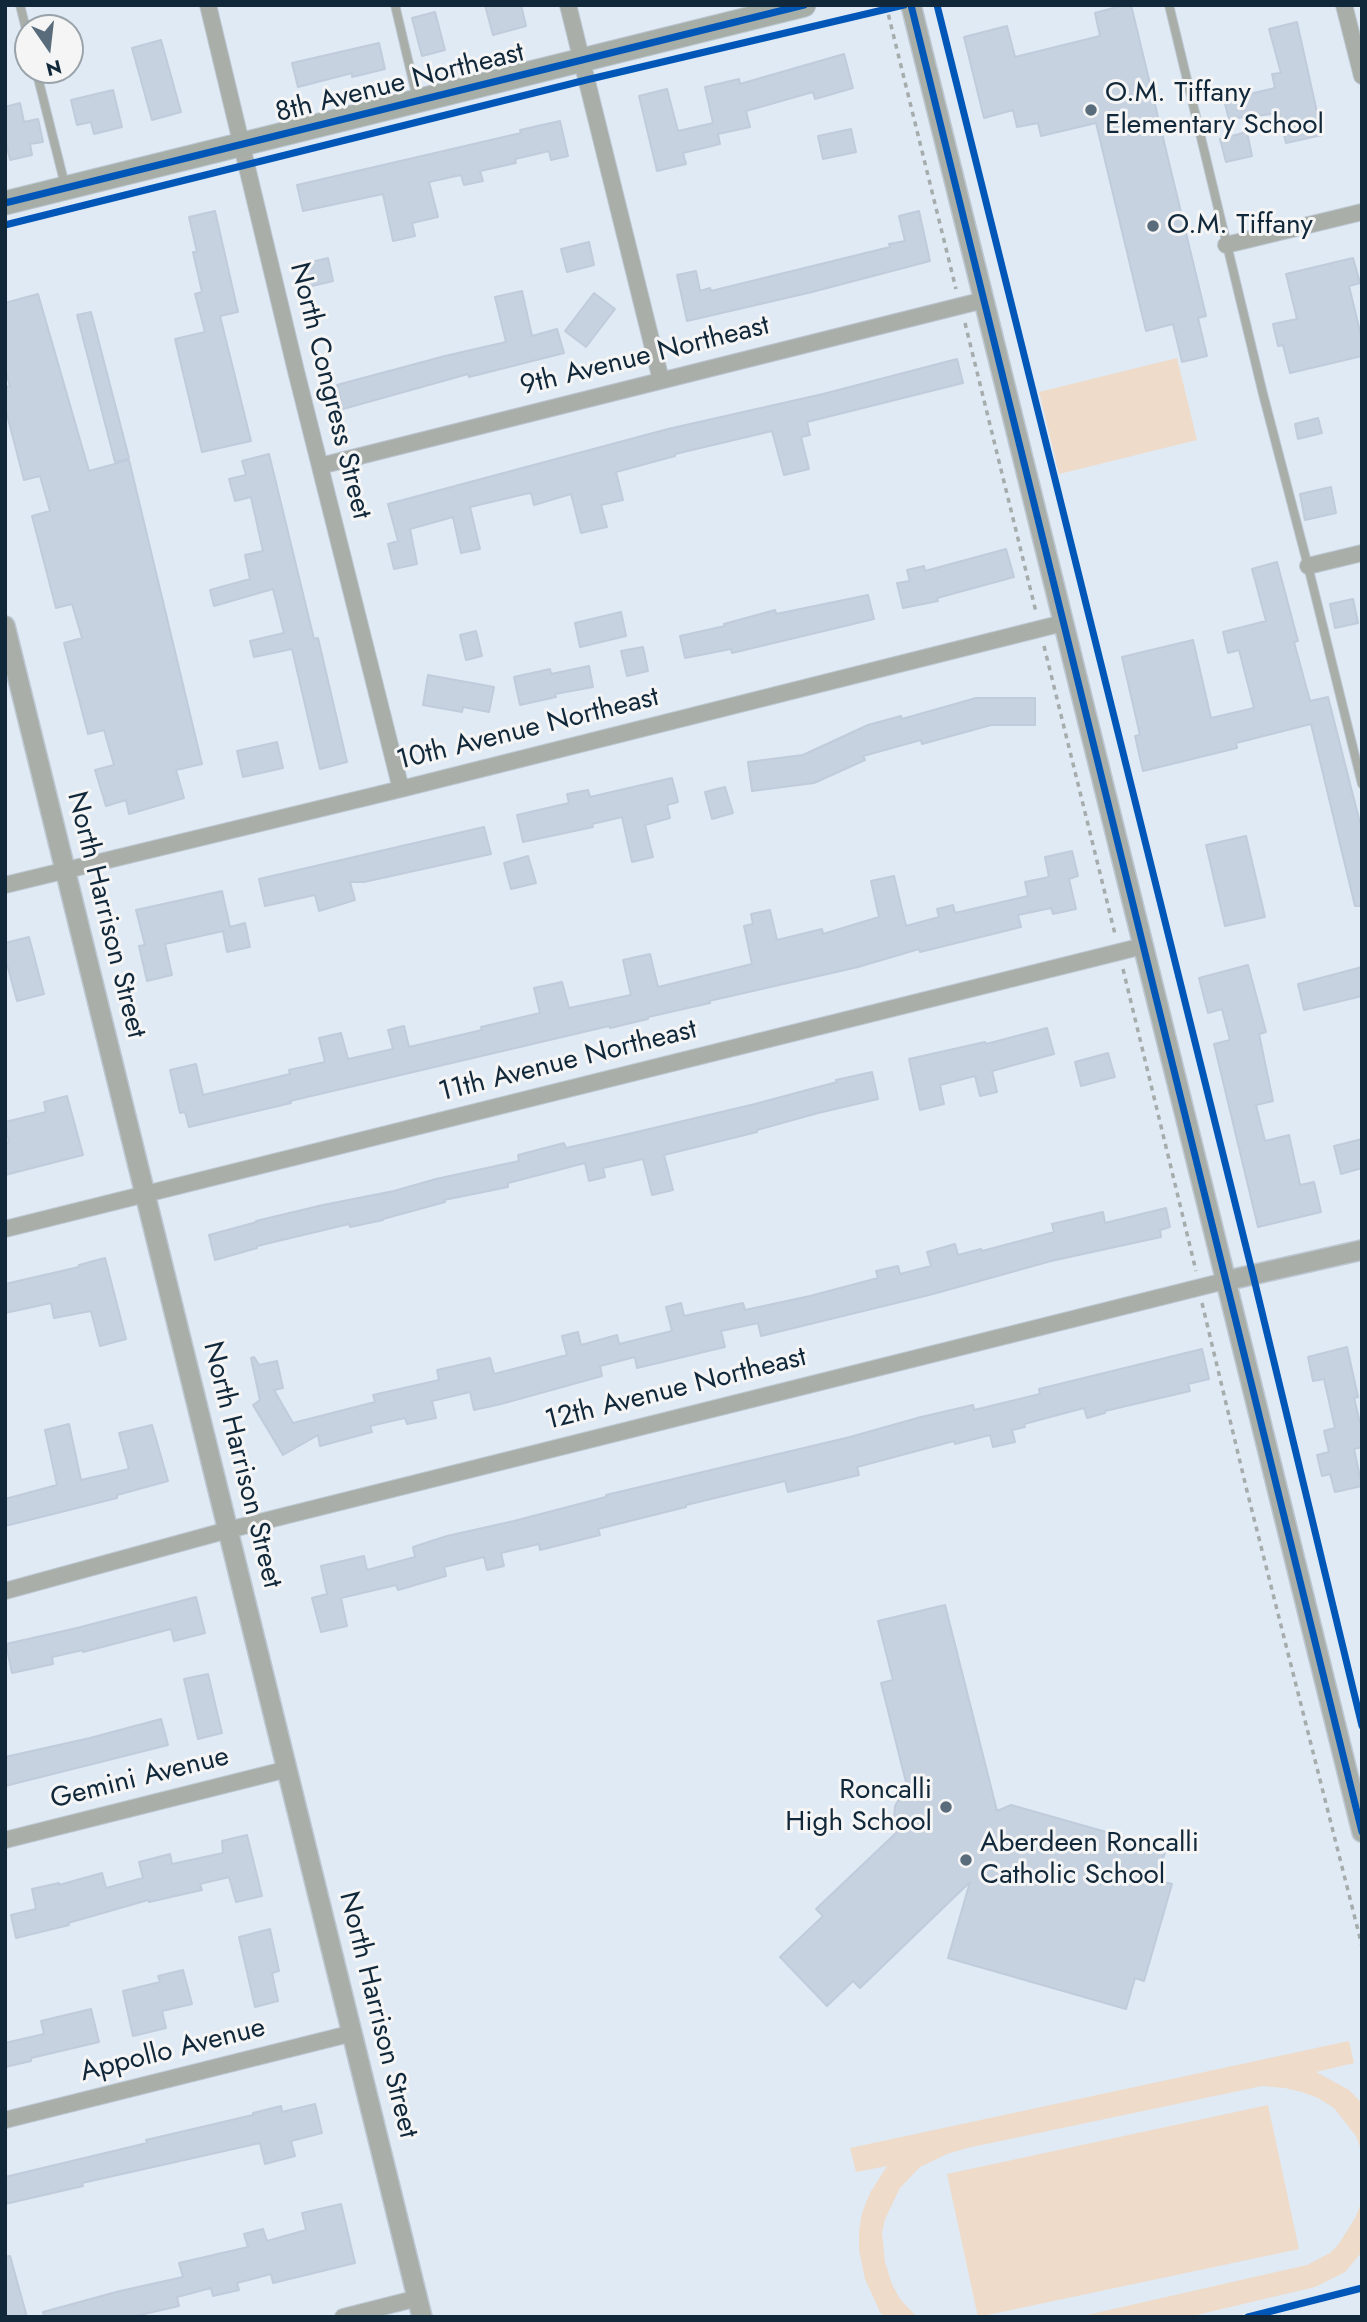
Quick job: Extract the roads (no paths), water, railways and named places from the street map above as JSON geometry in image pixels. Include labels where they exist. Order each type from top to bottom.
[{"type":"main road","name":"8th Avenue Northeast","points":[[5,203],[804,5]]},
{"type":"street","name":"North Congress Street","points":[[208,5],[401,789]]},
{"type":"street","points":[[568,5],[661,380]]},
{"type":"street","points":[[1344,5],[1362,76]]},
{"type":"street","points":[[895,7],[984,300],[1362,1832]]},
{"type":"street","points":[[1226,245],[1362,212]]},
{"type":"street","name":"9th Avenue Northeast","points":[[320,466],[984,300]]},
{"type":"street","points":[[1308,566],[1362,553]]},
{"type":"street","name":"10th Avenue Northeast","points":[[5,885],[1063,623]]},
{"type":"street","name":"North Harrison Street","points":[[5,626],[420,2308]]},
{"type":"street","name":"11th Avenue Northeast","points":[[5,1229],[1143,946]]},
{"type":"street","name":"12th Avenue Northeast","points":[[5,1591],[228,1530],[1225,1281],[1362,1250]]},
{"type":"street","name":"Gemini Avenue","points":[[5,1840],[288,1769]]},
{"type":"street","name":"Appollo Avenue","points":[[5,2120],[353,2033]]},
{"type":"street","points":[[343,2317],[420,2308]]},
{"type":"lane","points":[[395,5],[418,101]]},
{"type":"lane","points":[[1169,5],[1226,245],[1362,784]]},
{"type":"lane","points":[[40,84],[66,188]]},
{"type":"place","name":"O.M. Tiffany Elementary School","points":[[1091,110]]},
{"type":"place","name":"O.M. Tiffany","points":[[1153,226]]},
{"type":"place","name":"Roncalli High School","points":[[946,1807]]},
{"type":"place","name":"Aberdeen Roncalli Catholic School","points":[[966,1860]]}]
